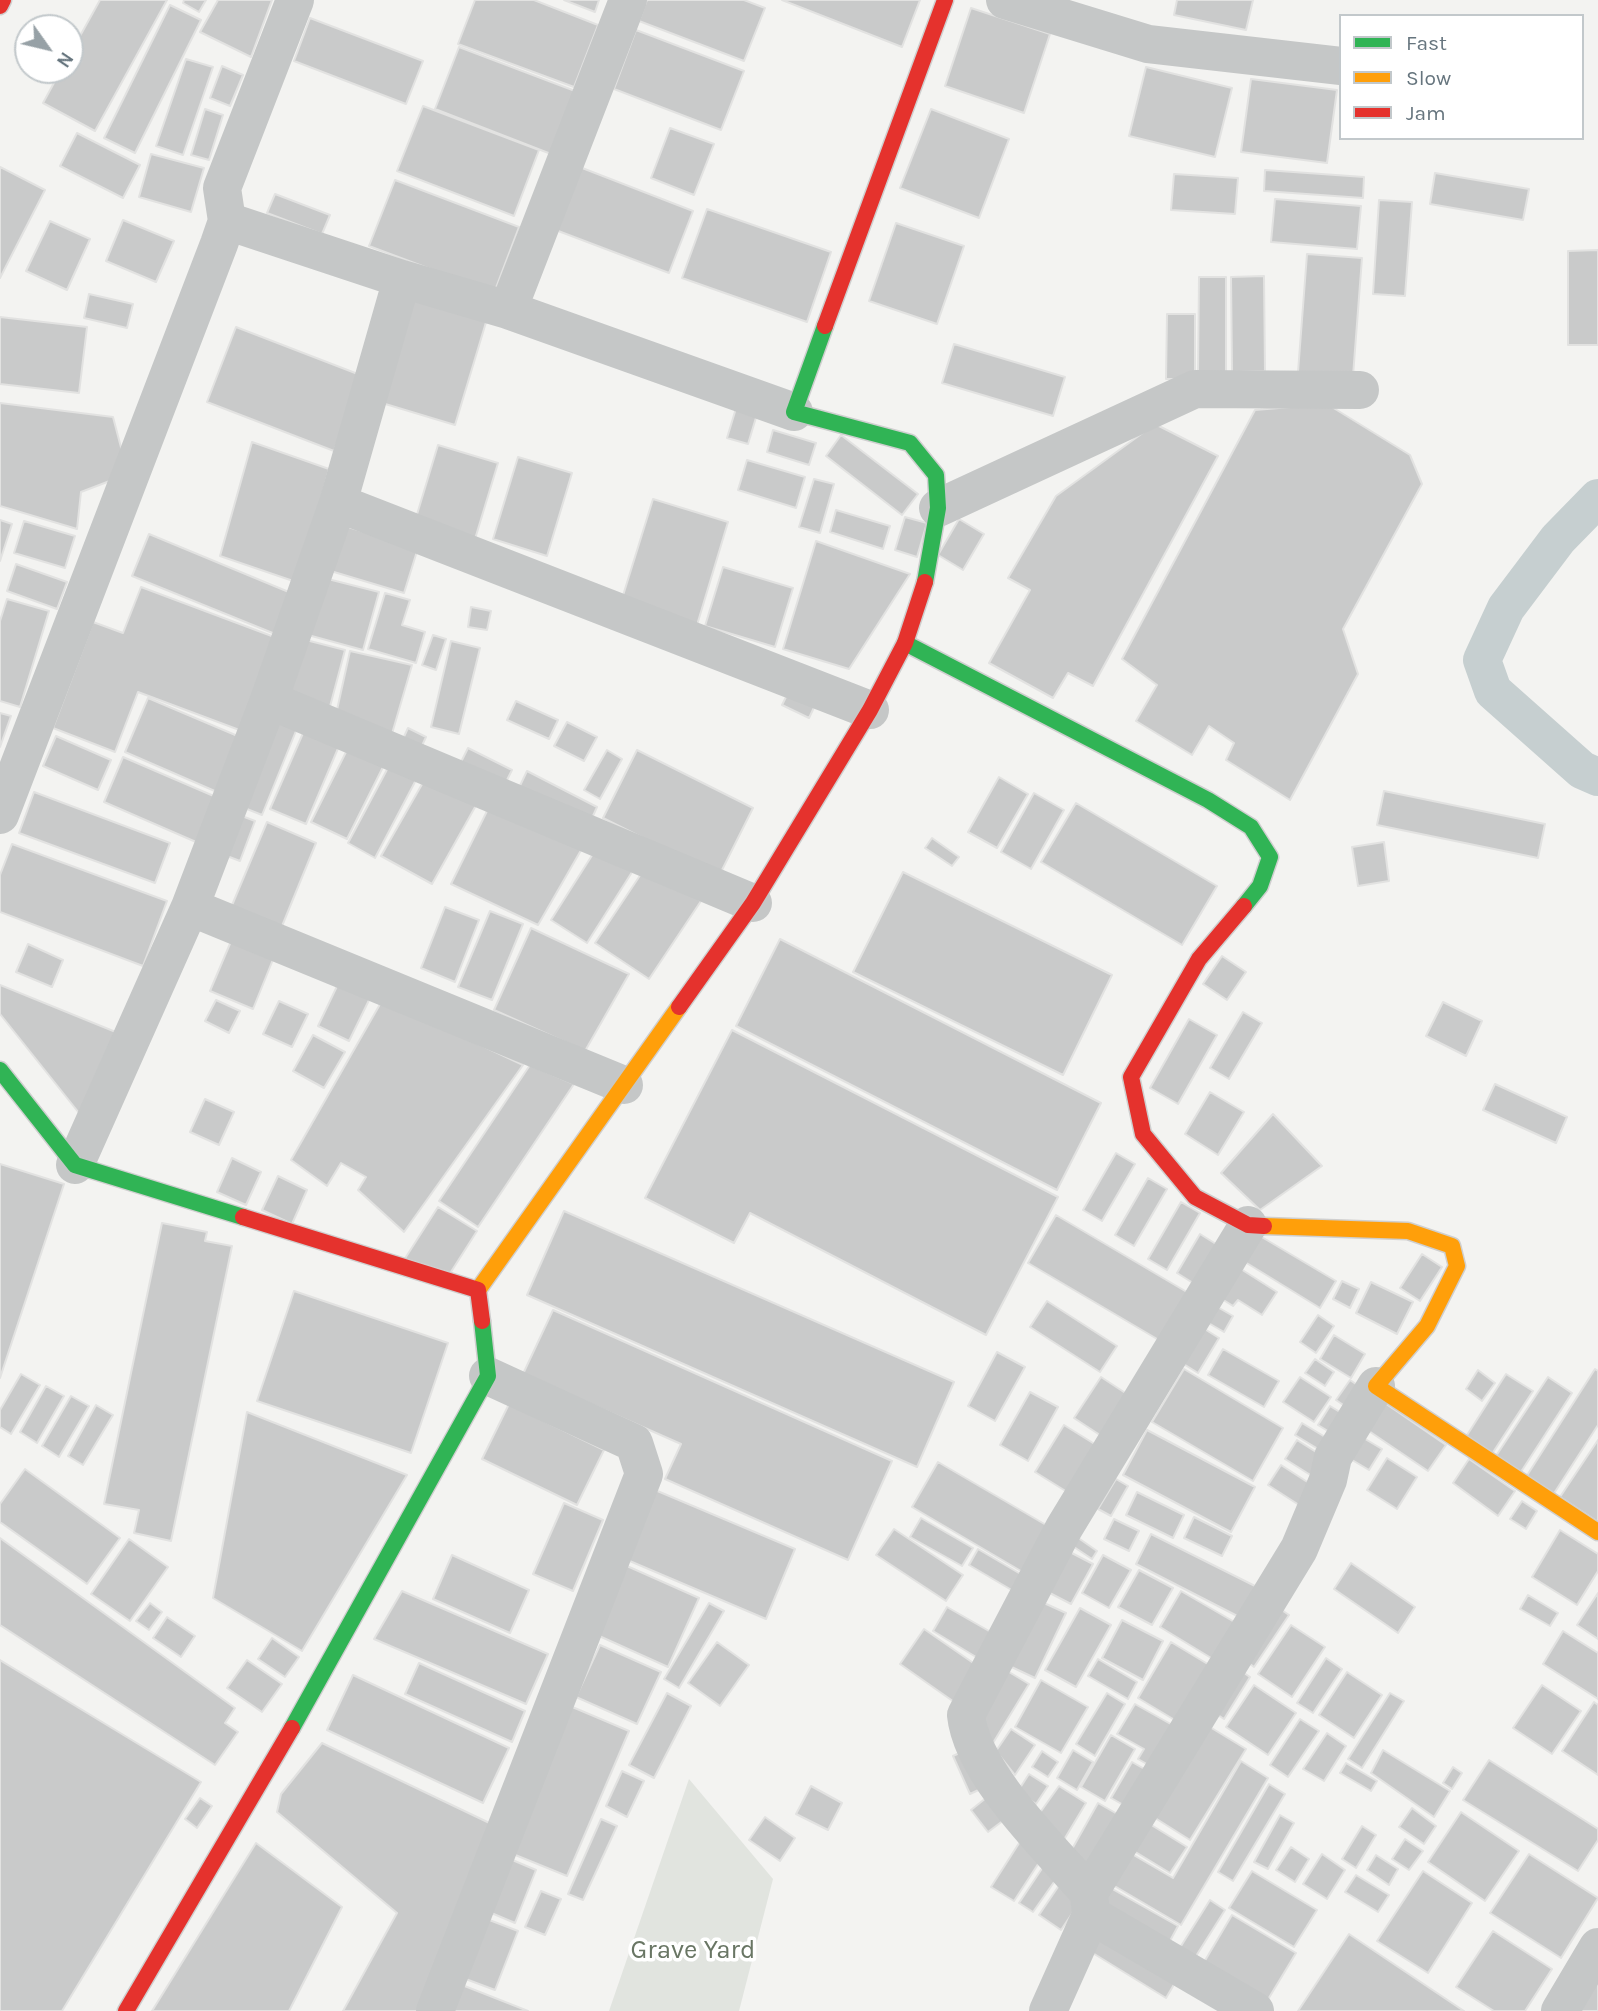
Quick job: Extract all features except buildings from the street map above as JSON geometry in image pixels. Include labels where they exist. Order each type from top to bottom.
[{"type":"street","points":[[0,6],[3,0]]},
{"type":"street","points":[[0,815],[227,221],[222,188],[295,0]]},
{"type":"street","points":[[508,310],[628,0]]},
{"type":"street","points":[[794,412],[945,0]]},
{"type":"street","points":[[1005,0],[1148,44],[1339,66]]},
{"type":"street","points":[[126,2011],[344,1640],[488,1376],[478,1290],[753,903],[870,710],[905,643],[930,568],[939,508],[936,475],[910,443],[794,412],[508,310],[402,279],[227,221]]},
{"type":"street","points":[[75,1165],[190,907],[269,700],[338,503],[402,279]]},
{"type":"street","points":[[939,508],[1195,389],[1360,390]]},
{"type":"street","points":[[338,503],[870,710]]},
{"type":"street","points":[[905,643],[1208,800],[1251,827],[1270,858],[1260,886],[1199,959],[1131,1077],[1143,1134],[1195,1197],[1248,1225],[1408,1231],[1452,1246],[1457,1266],[1427,1326],[1376,1386],[1332,1457],[1328,1480],[1299,1549],[1090,1904],[1048,2011]]},
{"type":"street","points":[[269,700],[753,903]]},
{"type":"street","points":[[190,907],[625,1085]]},
{"type":"street","points":[[0,1070],[75,1165],[478,1290]]},
{"type":"street","points":[[1248,1225],[1064,1528],[966,1715],[967,1731],[1001,1792],[1090,1904],[1255,2011]]},
{"type":"street","points":[[435,2011],[644,1474],[634,1443],[488,1376]]},
{"type":"street","points":[[1376,1386],[1598,1532]]},
{"type":"street","points":[[1560,2011],[1598,1947]]},
{"type":"green space","name":"Grave Yard","points":[[689,1779],[773,1879],[739,2011],[609,2011]]},
{"type":"waterway","points":[[1598,498],[1558,539],[1506,608],[1482,660],[1493,691],[1582,770],[1598,777]]},
{"type":"traffic: fast","points":[[825,326],[794,412],[910,443],[936,475],[938,508],[925,582]]},
{"type":"traffic: fast","points":[[905,643],[1208,800],[1251,827],[1270,857],[1260,886],[1244,906]]},
{"type":"traffic: fast","points":[[0,1070],[75,1165],[243,1217]]},
{"type":"traffic: fast","points":[[292,1728],[488,1376],[482,1321]]},
{"type":"traffic: slow","points":[[478,1290],[679,1007]]},
{"type":"traffic: slow","points":[[1264,1226],[1408,1231],[1452,1246],[1457,1266],[1427,1326],[1376,1386],[1598,1532]]},
{"type":"traffic: jam","points":[[0,6],[3,0]]},
{"type":"traffic: jam","points":[[825,326],[945,0]]},
{"type":"traffic: jam","points":[[679,1007],[753,903],[870,710],[905,643],[925,582]]},
{"type":"traffic: jam","points":[[1244,906],[1199,959],[1131,1077],[1143,1134],[1195,1197],[1248,1225],[1264,1226]]},
{"type":"traffic: jam","points":[[243,1217],[478,1290],[482,1321]]},
{"type":"traffic: jam","points":[[126,2011],[292,1728]]}]
